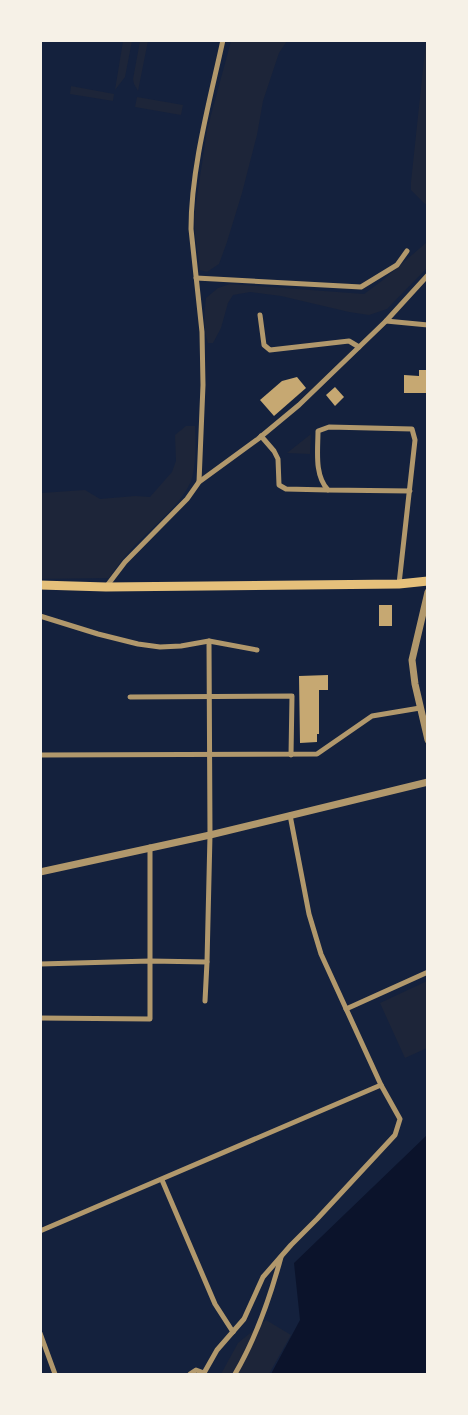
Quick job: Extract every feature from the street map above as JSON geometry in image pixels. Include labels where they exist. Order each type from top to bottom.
[{"type":"highway","points":[[40,585],[106,587],[399,584],[428,581]]},
{"type":"street","points":[[199,482],[203,386],[202,332],[190,229],[204,128],[224,40]]},
{"type":"street","points":[[196,278],[361,287],[397,265],[407,251]]},
{"type":"street","points":[[106,587],[125,562],[187,499],[199,482],[299,405],[386,321],[428,275]]},
{"type":"street","points":[[260,315],[264,345],[270,350],[349,341],[359,347]]},
{"type":"street","points":[[386,321],[428,325]]},
{"type":"street","points":[[328,490],[322,483],[317,460],[318,431],[329,427],[412,429],[416,440],[399,584]]},
{"type":"street","points":[[261,436],[278,459],[279,485],[286,489],[410,491]]},
{"type":"street","points":[[428,592],[412,660],[428,740]]},
{"type":"street","points":[[40,616],[138,644],[160,647],[209,641],[257,650]]},
{"type":"street","points":[[205,1000],[210,835],[209,641]]},
{"type":"street","points":[[129,697],[292,696],[291,755]]},
{"type":"street","points":[[40,755],[317,754],[372,716],[420,708]]},
{"type":"street","points":[[40,872],[210,835],[428,782]]},
{"type":"street","points":[[190,1374],[196,1370],[204,1373],[218,1350],[244,1319],[263,1277],[395,1135],[400,1119],[381,1085],[321,954],[309,914],[290,815]]},
{"type":"street","points":[[40,1018],[150,1019],[150,847]]},
{"type":"street","points":[[40,964],[207,962]]},
{"type":"street","points":[[346,1009],[428,972]]},
{"type":"street","points":[[40,1231],[381,1085]]},
{"type":"street","points":[[162,1180],[215,1304],[233,1332]]},
{"type":"street","points":[[235,1374],[271,1295],[281,1256]]},
{"type":"street","points":[[40,1333],[55,1374]]},
{"type":"shaded area","points":[[123,41],[132,41],[125,77],[115,90]]},
{"type":"shaded area","points":[[140,41],[148,41],[138,91],[133,79]]},
{"type":"shaded area","points":[[231,41],[287,41],[279,53],[263,101],[257,135],[227,242],[219,264],[207,272],[200,270],[194,217],[207,130]]},
{"type":"shaded area","points":[[426,41],[428,41],[427,205],[411,190]]},
{"type":"shaded area","points":[[71,86],[114,94],[113,101],[70,94]]},
{"type":"shaded area","points":[[137,97],[183,105],[181,115],[135,107]]},
{"type":"shaded area","points":[[427,242],[427,268],[387,309],[369,315],[281,296],[250,292],[233,295],[228,303],[221,328],[213,343],[208,343],[204,321],[206,298],[218,288],[230,284],[364,294]]},
{"type":"shaded area","points":[[186,426],[195,426],[196,438],[192,478],[187,488],[180,499],[131,550],[109,578],[41,579],[41,493],[85,490],[100,499],[150,497],[172,472],[176,461],[175,435]]},
{"type":"shaded area","points":[[311,434],[310,454],[287,453]]},
{"type":"shaded area","points":[[427,981],[427,1048],[405,1058],[380,1003]]},
{"type":"shaded area","points":[[427,1135],[427,1374],[271,1374],[300,1320],[294,1263]]},
{"type":"shaded area","points":[[266,1320],[291,1335],[269,1374],[221,1374],[238,1343]]},
{"type":"building","points":[[419,370],[428,370],[428,393],[404,393],[404,375],[419,376]]},
{"type":"building","points":[[297,377],[306,388],[274,416],[260,400],[282,381]]},
{"type":"building","points":[[335,387],[344,397],[335,406],[326,395]]},
{"type":"building","points":[[379,605],[392,605],[392,626],[379,626]]},
{"type":"building","points":[[328,675],[328,690],[319,690],[317,742],[300,743],[299,676]]}]
